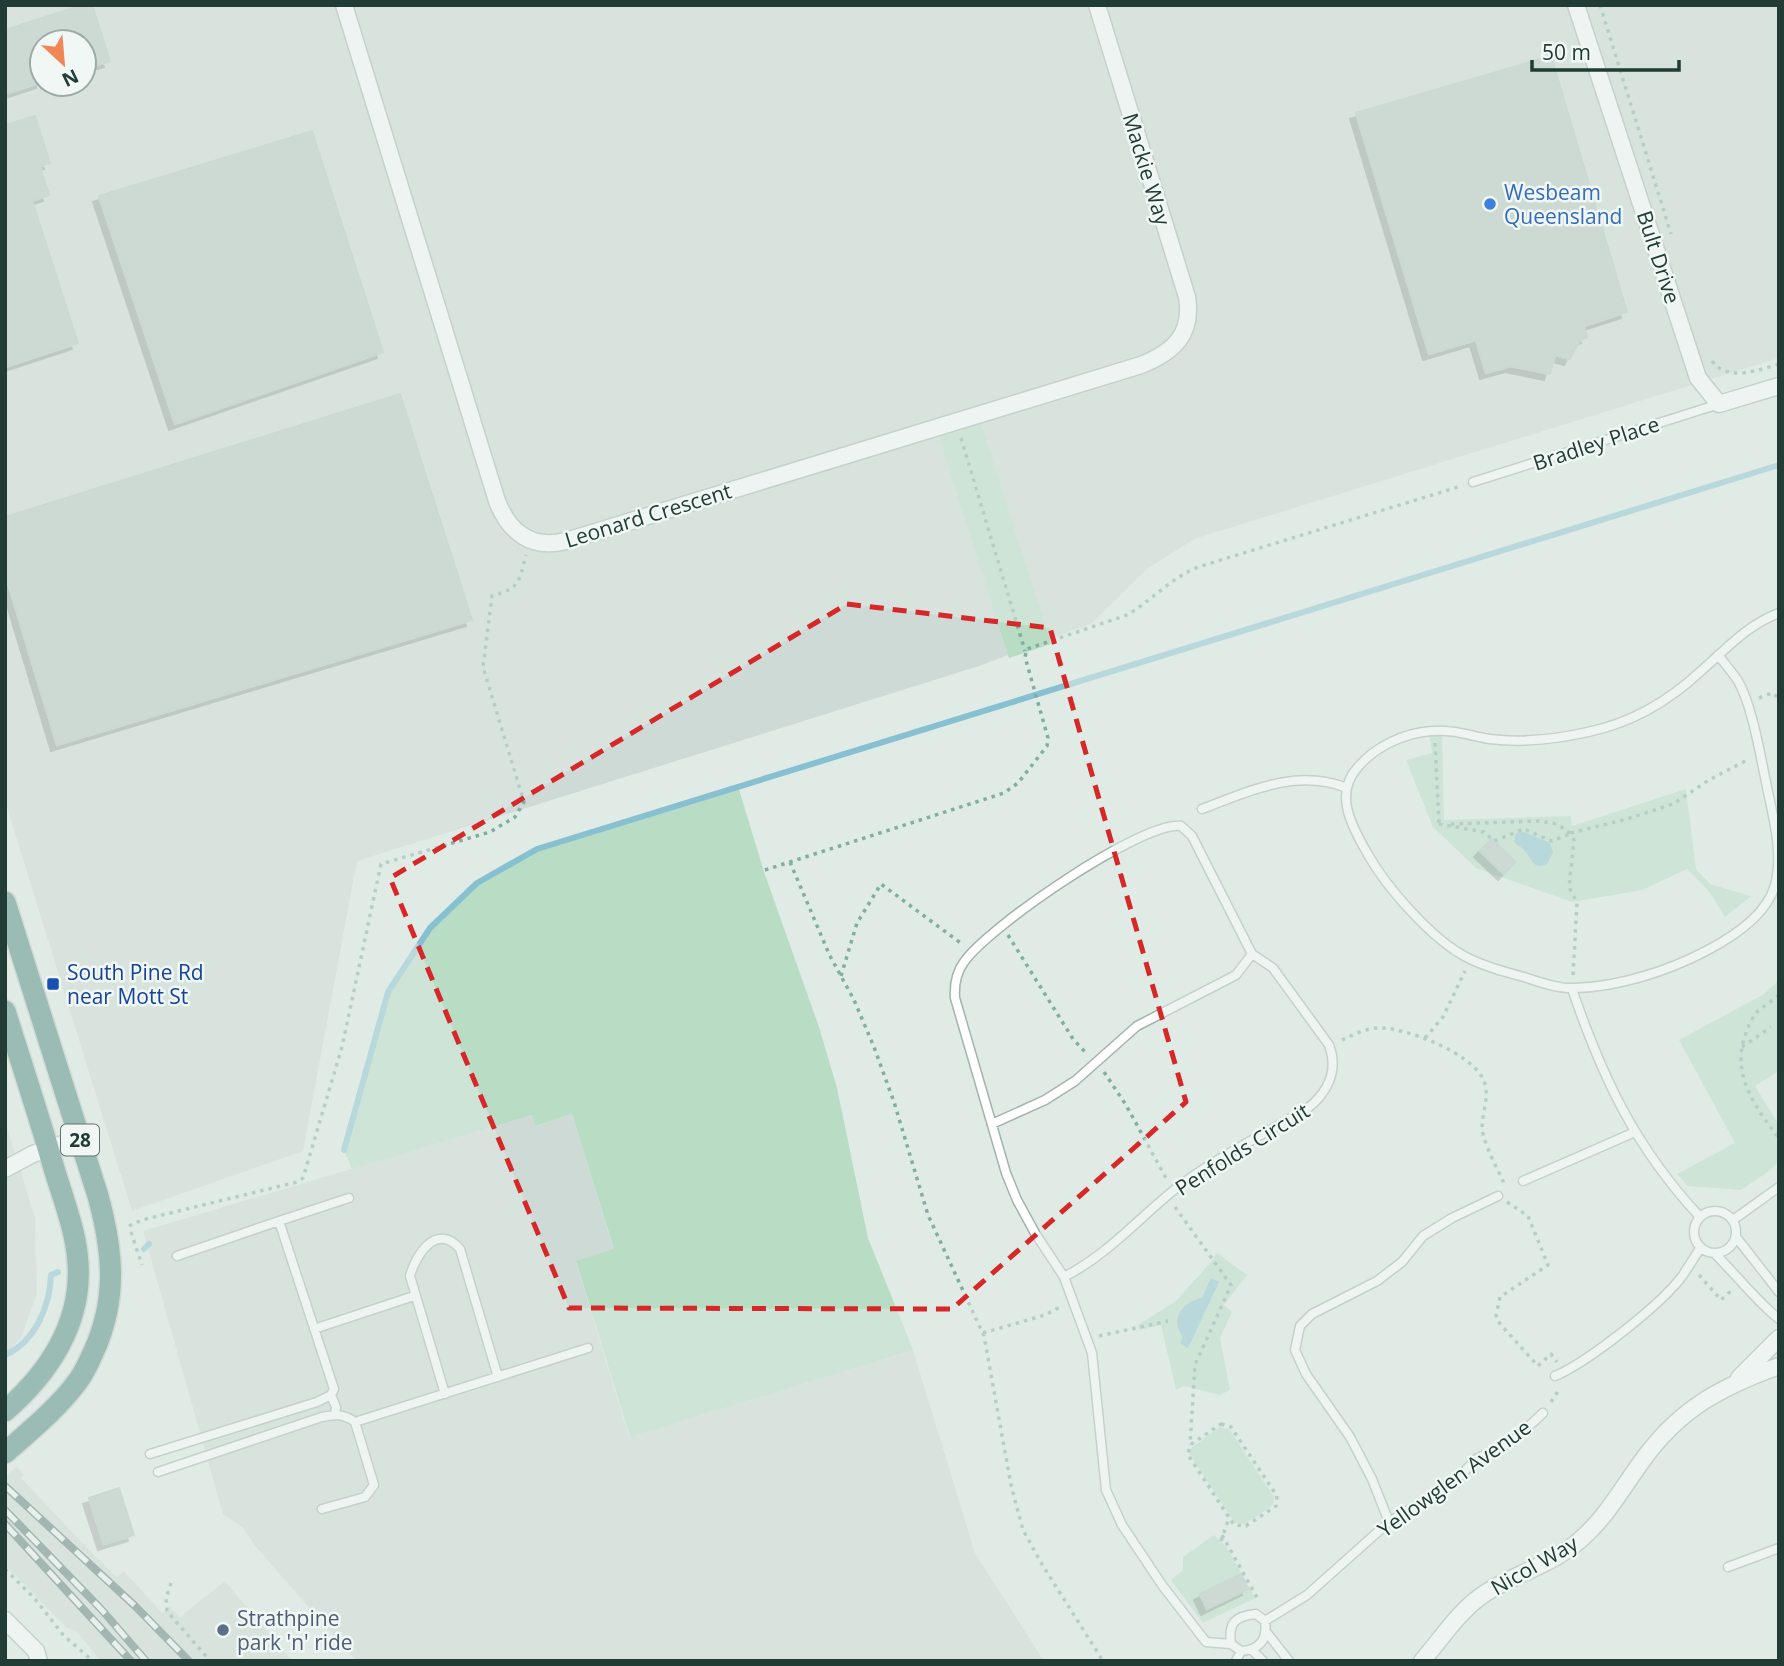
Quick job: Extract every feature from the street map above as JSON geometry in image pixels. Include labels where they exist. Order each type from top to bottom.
[{"type":"highway","name":"28","points":[[5,902],[108,1232],[111,1263],[105,1324],[80,1379],[54,1409],[5,1452]]},
{"type":"highway","name":"28","points":[[5,1011],[48,1148],[75,1242],[78,1262],[75,1302],[64,1340],[34,1384],[5,1411]]},
{"type":"street","points":[[344,5],[497,502],[508,524],[531,540]]},
{"type":"street","name":"Mackie Way","points":[[1097,5],[1186,297],[1189,315],[1183,333]]},
{"type":"street","name":"Bult Drive","points":[[1576,5],[1698,378],[1719,404]]},
{"type":"street","name":"Leonard Crescent","points":[[531,540],[551,544],[566,541],[1141,365],[1169,350],[1183,333]]},
{"type":"street","points":[[1719,404],[1779,386]]},
{"type":"street","points":[[5,1169],[48,1148],[80,1138]]},
{"type":"street","name":"Nicol Way","points":[[1735,1382],[1779,1338]]},
{"type":"street","name":"Nicol Way","points":[[1422,1661],[1448,1626],[1485,1593],[1536,1568],[1578,1542],[1606,1516],[1663,1435],[1699,1404],[1735,1382],[1779,1366]]},
{"type":"street","points":[[5,1620],[36,1651],[39,1661]]},
{"type":"lane","name":"Bradley Place","points":[[1473,482],[1719,404]]},
{"type":"lane","points":[[1718,655],[1739,683],[1760,753],[1778,853],[1778,872],[1769,900],[1757,915],[1729,938],[1697,956],[1644,975],[1572,989],[1496,969],[1451,948],[1434,933],[1373,863],[1352,826],[1345,805],[1347,788],[1355,769],[1386,744],[1434,730],[1492,739],[1539,740],[1590,732],[1631,719],[1670,698],[1741,634],[1779,613]]},
{"type":"lane","points":[[1202,809],[1269,784],[1289,780],[1315,779],[1347,788]]},
{"type":"lane","points":[[1231,1643],[1229,1632],[1234,1621],[1244,1615],[1255,1614],[1269,1619],[1262,1643],[1252,1650],[1241,1651],[1231,1643],[1206,1642],[1122,1525],[1106,1490],[1092,1353],[1064,1277],[1017,1200],[1006,1173],[955,998],[954,986],[957,973],[972,952],[1053,887],[1096,861],[1174,825],[1192,836],[1252,954],[1273,968],[1329,1045]]},
{"type":"lane","points":[[992,1124],[1045,1100],[1075,1081],[1137,1026],[1236,975],[1252,954]]},
{"type":"lane","points":[[1572,989],[1608,1084],[1659,1168],[1700,1217]]},
{"type":"lane","name":"Penfolds Circuit","points":[[1064,1277],[1104,1253],[1167,1196],[1198,1173],[1307,1109],[1320,1098],[1331,1077],[1333,1054],[1329,1045]]},
{"type":"lane","points":[[1523,1181],[1635,1132]]},
{"type":"lane","points":[[1733,1220],[1779,1186]]},
{"type":"lane","points":[[1389,1522],[1372,1479],[1350,1437],[1306,1374],[1295,1350],[1300,1326],[1312,1314],[1377,1281],[1402,1262],[1423,1236],[1452,1218],[1498,1196]]},
{"type":"lane","points":[[177,1256],[349,1198]]},
{"type":"lane","points":[[1714,1253],[1728,1249],[1736,1237],[1733,1220],[1721,1212],[1707,1213],[1700,1217],[1694,1234],[1701,1247],[1714,1253],[1765,1308],[1779,1319]]},
{"type":"lane","points":[[150,1454],[317,1402],[331,1395],[334,1389],[279,1221]]},
{"type":"lane","points":[[1736,1237],[1779,1292]]},
{"type":"lane","points":[[445,1394],[410,1276],[424,1247],[433,1241],[444,1238],[455,1242],[460,1249],[498,1377]]},
{"type":"lane","points":[[1555,1376],[1594,1353],[1655,1303],[1682,1276],[1701,1247]]},
{"type":"lane","points":[[314,1329],[414,1296]]},
{"type":"lane","points":[[355,1422],[588,1348]]},
{"type":"lane","points":[[331,1395],[335,1401],[335,1414]]},
{"type":"lane","name":"Yellowglen Avenue","points":[[1269,1619],[1307,1595],[1389,1522],[1454,1483],[1476,1459],[1513,1441],[1543,1413]]},
{"type":"lane","points":[[158,1472],[335,1414],[348,1417],[355,1422],[374,1485],[365,1497],[322,1509]]},
{"type":"lane","points":[[1728,1567],[1779,1548]]},
{"type":"lane","points":[[1267,1633],[1289,1661]]},
{"type":"lane","points":[[1252,1650],[1263,1661]]},
{"type":"lane","points":[[1236,1661],[1241,1651]]},
{"type":"path","points":[[1600,5],[1673,239]]},
{"type":"path","points":[[1709,352],[1714,365],[1726,372],[1752,372],[1779,364]]},
{"type":"path","points":[[765,870],[1012,790],[1047,746],[1047,730],[1025,651],[956,421]]},
{"type":"path","points":[[1025,651],[1127,615],[1171,581],[1198,566],[1473,482]]},
{"type":"path","points":[[129,1226],[142,1220],[297,1182],[303,1178],[342,1047],[381,864],[490,832],[515,817],[524,802],[483,667],[492,596],[513,589],[518,582],[531,540]]},
{"type":"path","points":[[1746,703],[1772,693],[1779,698]]},
{"type":"path","points":[[1434,730],[1439,824]]},
{"type":"path","points":[[1439,824],[1484,832],[1494,841],[1524,830],[1552,841],[1673,804],[1709,780],[1760,753]]},
{"type":"path","points":[[1439,824],[1538,821],[1557,824],[1571,834],[1574,841],[1569,887],[1577,903],[1572,989]]},
{"type":"path","points":[[790,862],[829,954],[869,1035],[894,1102],[928,1215],[983,1334],[1011,1485],[1023,1530],[1103,1661]]},
{"type":"path","points":[[841,976],[857,923],[881,884],[972,952]]},
{"type":"path","points":[[1424,1038],[1443,1017],[1470,959]]},
{"type":"path","points":[[1779,995],[1757,1013],[1740,1048],[1744,1083],[1755,1105],[1779,1139]]},
{"type":"path","points":[[1740,1048],[1771,1027]]},
{"type":"path","points":[[1329,1045],[1367,1029],[1401,1030],[1424,1038],[1475,1068],[1484,1079],[1487,1096],[1482,1132],[1507,1192]]},
{"type":"path","points":[[1167,1196],[1231,1285],[1195,1365],[1188,1455],[1234,1525],[1246,1526],[1276,1506],[1277,1496],[1231,1427],[1221,1424],[1190,1445]]},
{"type":"path","points":[[1498,1196],[1528,1216],[1548,1265],[1500,1297],[1496,1316],[1538,1366],[1551,1354],[1565,1372]]},
{"type":"path","points":[[131,1232],[142,1265]]},
{"type":"path","points":[[1689,1264],[1717,1296]]},
{"type":"path","points":[[983,1334],[1045,1315],[1073,1300]]},
{"type":"path","points":[[1087,1339],[1168,1321]]},
{"type":"path","points":[[1221,1541],[1229,1518]]},
{"type":"path","points":[[1222,1535],[1269,1619]]},
{"type":"path","points":[[5,1569],[35,1599],[64,1636],[93,1661]]},
{"type":"path","points":[[171,1583],[166,1599],[167,1611],[210,1661]]},
{"type":"highlighted area","points":[[847,604],[1050,628],[1186,1102],[952,1309],[569,1308],[390,878]]},
{"type":"shaded area","points":[[5,5],[1779,5],[1779,358],[1194,539],[1147,569],[1092,623],[979,666],[357,861],[303,1151],[132,1211],[5,801]]},
{"type":"shaded area","points":[[572,1114],[614,1250],[576,1262],[629,1437],[913,1350],[975,1553],[1044,1661],[356,1661],[256,1547],[243,1528],[223,1514],[143,1231],[532,1115],[537,1126]]},
{"type":"shaded area","points":[[5,1121],[35,1218],[37,1293],[21,1338],[5,1355]]},
{"type":"shaded area","points":[[17,1467],[24,1475],[21,1478],[93,1554],[117,1577],[124,1571],[162,1613],[170,1607],[180,1617],[225,1581],[292,1661],[101,1661],[76,1631],[67,1628],[5,1565],[5,1476]]},
{"type":"green space","points":[[978,414],[1051,644],[1009,658],[936,427]]},
{"type":"green space","points":[[1429,731],[1442,731],[1444,820],[1571,816],[1572,826],[1686,789],[1696,869],[1710,884],[1751,896],[1725,917],[1709,891],[1687,869],[1642,890],[1572,902],[1476,868],[1433,827],[1406,760],[1432,753]]},
{"type":"green space","points":[[738,786],[837,1088],[868,1238],[913,1350],[630,1437],[576,1261],[614,1249],[572,1114],[536,1126],[532,1115],[352,1169],[344,1150],[388,992],[430,928],[477,883],[534,851]]},
{"type":"green space","points":[[1779,980],[1779,1071],[1755,1086],[1779,1125],[1779,1161],[1741,1190],[1688,1186],[1677,1174],[1735,1143],[1679,1040],[1764,994]]},
{"type":"green space","points":[[1217,1253],[1247,1275],[1224,1305],[1232,1312],[1220,1338],[1230,1390],[1220,1395],[1184,1386],[1176,1390],[1161,1325],[1139,1330],[1138,1325],[1176,1301]]},
{"type":"green space","points":[[1220,1427],[1229,1429],[1274,1497],[1273,1505],[1245,1524],[1235,1523],[1190,1455],[1191,1448]]},
{"type":"green space","points":[[1214,1535],[1226,1546],[1255,1598],[1203,1623],[1171,1580],[1183,1570],[1183,1557]]},
{"type":"water","points":[[1524,832],[1550,843],[1553,852],[1547,864],[1535,865],[1514,842],[1516,833]]},
{"type":"water","points":[[1211,1278],[1219,1282],[1188,1348],[1180,1343],[1183,1337],[1177,1324],[1178,1318],[1184,1307],[1202,1298]]},
{"type":"building","points":[[82,5],[92,5],[110,61],[98,65],[98,28],[28,28],[28,87],[5,94],[5,30]]},
{"type":"building","name":"Wesbeam Queensland","points":[[1551,56],[1627,312],[1584,326],[1587,337],[1580,340],[1570,359],[1555,355],[1550,374],[1511,366],[1486,373],[1476,340],[1429,354],[1356,113]]},
{"type":"building","points":[[35,116],[50,163],[40,166],[49,195],[32,201],[78,343],[5,367],[5,125]]},
{"type":"building","points":[[312,131],[383,352],[175,424],[99,196]]},
{"type":"building","points":[[400,394],[472,620],[57,745],[5,573],[5,517]]},
{"type":"building","points":[[1492,839],[1515,862],[1504,874],[1480,851]]},
{"type":"building","points":[[119,1488],[134,1535],[104,1544],[89,1498]]},
{"type":"building","points":[[1241,1574],[1248,1589],[1207,1609],[1200,1594]]},
{"type":"waterway","points":[[344,1150],[388,992],[430,928],[477,883],[537,849],[1779,465]]},
{"type":"waterway","points":[[144,1249],[149,1244]]},
{"type":"waterway","points":[[5,1355],[25,1341],[39,1322],[48,1299],[51,1275],[58,1272]]},
{"type":"railway","points":[[5,1486],[134,1605],[189,1661]]},
{"type":"railway","points":[[5,1510],[101,1609],[146,1661]]},
{"type":"railway","points":[[5,1524],[131,1661]]},
{"type":"place","name":"Wesbeam Queensland","points":[[1490,204]]},
{"type":"place","name":"South Pine Rd near Mott St","points":[[53,984]]},
{"type":"place","name":"Strathpine park 'n' ride","points":[[223,1630]]}]
